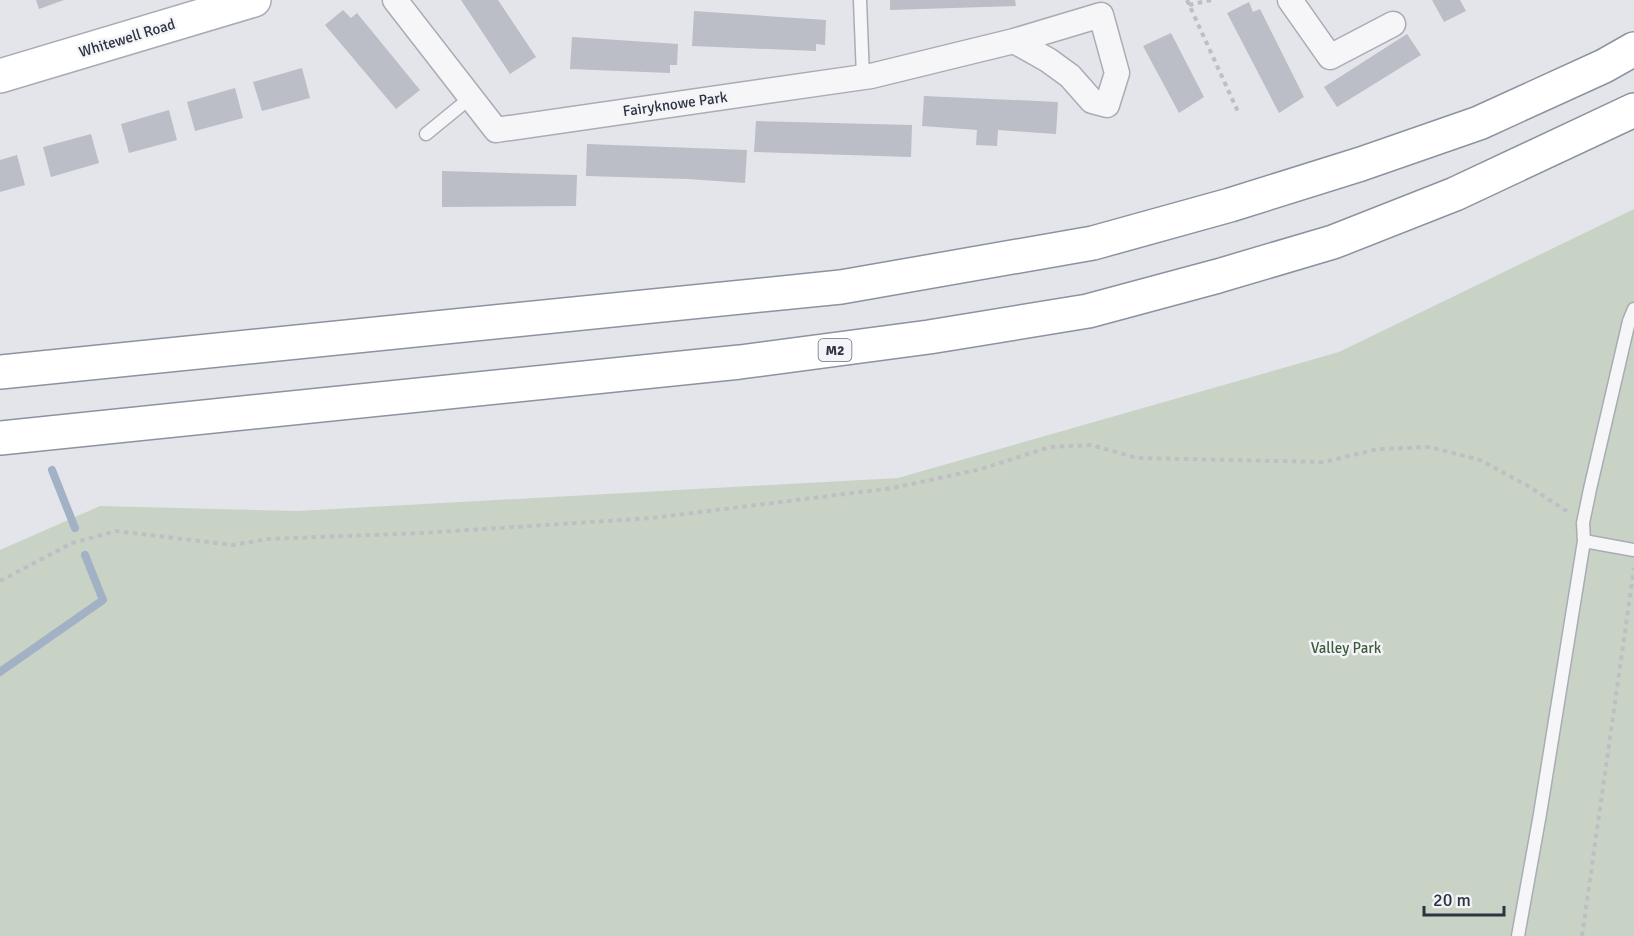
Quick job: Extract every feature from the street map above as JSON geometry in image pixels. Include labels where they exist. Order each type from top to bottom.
[{"type":"main road","name":"Whitewell Road","points":[[0,76],[254,0]]},
{"type":"main road","points":[[0,372],[841,287],[1093,243],[1230,205],[1361,164],[1479,123],[1604,66],[1634,49]]},
{"type":"main road","name":"M2","points":[[0,438],[740,362],[929,337],[1088,311],[1332,242],[1455,194],[1634,110]]},
{"type":"street","name":"Fairyknowe Park","points":[[395,0],[496,130],[863,77],[1014,41]]},
{"type":"street","points":[[1290,0],[1330,57],[1393,24]]},
{"type":"lane","points":[[860,0],[863,77]]},
{"type":"lane","points":[[426,134],[470,98]]},
{"type":"lane","points":[[1518,936],[1584,541],[1583,523],[1626,331],[1634,309]]},
{"type":"lane","points":[[1584,541],[1634,550]]},
{"type":"path","points":[[1187,0],[1239,114]]},
{"type":"path","points":[[1189,5],[1211,0]]},
{"type":"path","points":[[0,581],[72,543],[116,531],[233,545],[267,539],[423,533],[652,518],[893,488],[981,469],[1050,447],[1091,445],[1137,458],[1324,462],[1378,449],[1430,447],[1480,460],[1528,486],[1583,523]]},
{"type":"path","points":[[1582,936],[1634,568]]},
{"type":"green space","name":"Valley Park","points":[[1634,209],[1634,936],[0,936],[0,550],[100,506],[297,511],[898,478],[1339,352]]},
{"type":"building","points":[[36,0],[64,0],[39,9]]},
{"type":"building","points":[[461,0],[498,0],[536,57],[510,74]]},
{"type":"building","points":[[890,0],[1015,0],[1016,6],[890,10]]},
{"type":"building","points":[[1432,0],[1460,0],[1466,11],[1444,22]]},
{"type":"building","points":[[1249,2],[1253,12],[1260,9],[1304,97],[1279,113],[1227,13]]},
{"type":"building","points":[[343,10],[351,18],[357,13],[420,90],[396,109],[325,25]]},
{"type":"building","points":[[694,11],[826,20],[825,45],[816,44],[816,51],[692,46]]},
{"type":"building","points":[[1171,33],[1204,97],[1179,113],[1143,46]]},
{"type":"building","points":[[1407,34],[1421,55],[1337,107],[1324,87]]},
{"type":"building","points":[[572,37],[678,44],[677,65],[670,65],[670,73],[570,69]]},
{"type":"building","points":[[302,68],[310,98],[262,111],[253,82]]},
{"type":"building","points":[[235,88],[243,118],[195,131],[187,102]]},
{"type":"building","points":[[924,96],[1058,102],[1056,134],[998,130],[997,146],[976,145],[977,130],[922,126]]},
{"type":"building","points":[[169,110],[177,140],[129,153],[121,124]]},
{"type":"building","points":[[756,121],[912,125],[911,157],[754,152]]},
{"type":"building","points":[[91,134],[99,163],[51,177],[43,147]]},
{"type":"building","points":[[587,144],[747,150],[745,183],[586,176]]},
{"type":"building","points":[[17,155],[25,185],[0,192],[0,160]]},
{"type":"building","points":[[442,171],[577,175],[576,206],[442,207]]},
{"type":"waterway","points":[[52,470],[75,528]]},
{"type":"waterway","points":[[0,672],[103,600],[85,555]]}]
